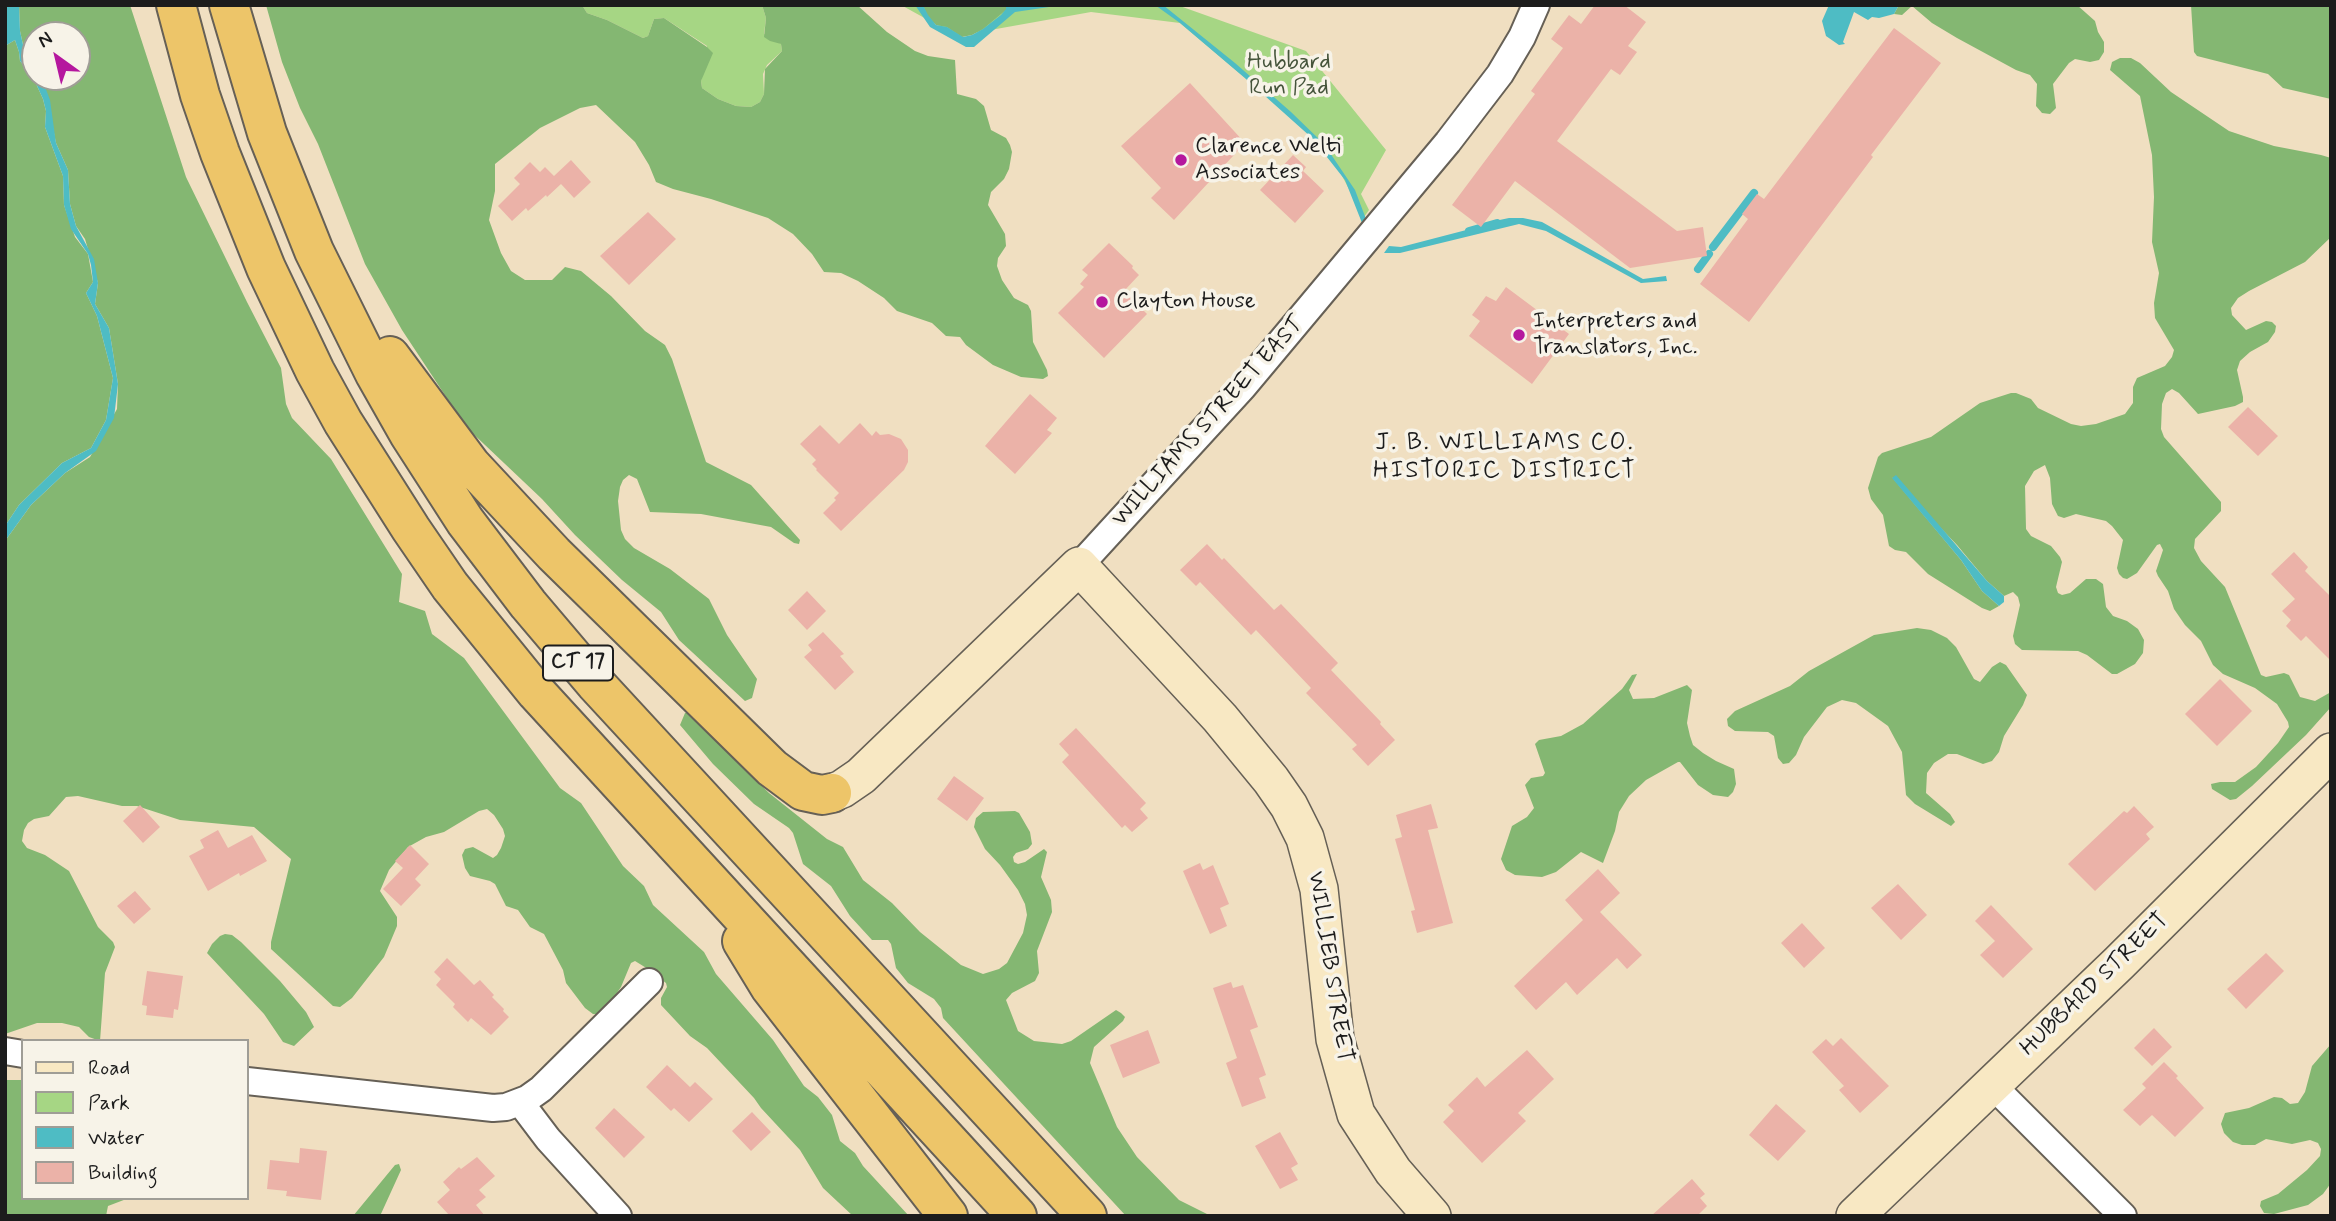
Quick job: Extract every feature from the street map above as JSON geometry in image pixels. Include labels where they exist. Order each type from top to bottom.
[{"type":"highway","name":"CT 17","points":[[176,5],[200,95],[251,234],[315,372],[373,471],[426,552],[536,692],[1017,1216]]},
{"type":"highway","name":"CT 17","points":[[229,5],[267,133],[314,251],[343,313],[375,374],[437,478],[496,564],[578,664],[674,770],[1087,1216]]},
{"type":"highway","points":[[343,313],[386,351],[471,465],[554,554],[772,768],[803,791],[822,795],[832,793]]},
{"type":"highway","points":[[722,894],[743,943],[770,987],[948,1216]]},
{"type":"street","name":"WILLIAMS STREET EAST","points":[[832,793],[861,775],[1079,566],[1225,408],[1448,142],[1506,64],[1536,5]]},
{"type":"street","name":"WILLIEB STREET","points":[[1079,566],[1220,718],[1289,806],[1305,838],[1320,889],[1335,1039],[1356,1114],[1393,1171],[1432,1216]]},
{"type":"street","name":"HUBBARD STREET","points":[[1855,1216],[2119,963],[2331,752]]},
{"type":"street","points":[[248,1081],[493,1108],[506,1107],[534,1095],[547,1084],[649,982]]},
{"type":"street","points":[[1992,1085],[2123,1216]]},
{"type":"street","points":[[520,1102],[543,1133],[618,1216]]},
{"type":"green space","points":[[19,5],[130,5],[186,177],[281,368],[286,404],[292,418],[331,459],[402,574],[399,602],[425,611],[432,634],[464,658],[560,788],[581,803],[623,866],[644,886],[653,905],[704,952],[716,974],[773,1040],[804,1086],[818,1097],[832,1115],[840,1141],[855,1153],[863,1166],[909,1216],[853,1216],[823,1188],[800,1150],[754,1098],[707,1048],[690,1036],[661,1005],[666,983],[648,969],[635,961],[631,963],[621,987],[606,1009],[599,1014],[593,1014],[585,1008],[566,983],[563,970],[544,934],[530,927],[518,910],[506,906],[495,884],[470,876],[465,868],[462,855],[465,849],[473,847],[493,858],[501,848],[505,836],[503,829],[487,809],[408,847],[389,870],[380,891],[397,917],[397,926],[384,957],[352,998],[340,1007],[333,1006],[271,949],[291,859],[254,827],[180,820],[137,806],[122,806],[78,796],[66,797],[49,816],[28,823],[22,841],[27,848],[45,855],[69,871],[98,927],[115,947],[105,973],[100,1039],[89,1037],[79,1027],[62,1023],[37,1023],[5,1034],[5,541],[31,505],[65,473],[90,457],[117,409],[118,384],[109,328],[95,304],[98,283],[85,239],[76,226],[70,204],[68,170],[56,143],[45,91],[91,91],[91,21],[21,21],[21,36]]},
{"type":"green space","points":[[266,5],[582,5],[587,13],[643,38],[648,36],[654,19],[664,18],[713,53],[701,81],[702,88],[718,99],[736,106],[751,107],[760,102],[764,94],[765,69],[782,51],[781,44],[764,37],[766,18],[762,5],[857,5],[887,32],[915,51],[955,60],[957,94],[976,99],[984,106],[991,130],[1006,138],[1010,145],[1012,152],[1009,169],[1004,179],[991,192],[988,205],[1005,234],[1006,246],[998,258],[997,266],[1002,280],[1014,298],[1028,305],[1031,311],[1033,342],[1048,376],[1043,379],[1021,377],[993,365],[966,345],[960,337],[946,336],[932,323],[897,311],[884,298],[858,281],[841,273],[824,272],[793,234],[768,218],[656,182],[635,142],[596,105],[580,108],[540,128],[495,164],[495,191],[489,220],[511,271],[525,280],[552,280],[565,267],[581,271],[611,296],[645,331],[665,345],[706,462],[751,485],[800,540],[799,544],[794,543],[771,527],[701,514],[650,512],[637,479],[629,475],[620,487],[618,501],[621,530],[625,539],[709,599],[727,635],[757,679],[752,698],[745,701],[679,640],[661,612],[622,580],[466,427],[402,330],[365,264],[318,144],[282,62]]},
{"type":"green space","points":[[582,5],[762,5],[766,18],[764,34],[781,44],[782,51],[767,65],[763,74],[764,94],[760,102],[751,107],[736,106],[718,99],[702,88],[707,46],[664,18],[654,19],[648,36],[643,38],[587,13]]},
{"type":"green space","name":"Hubbard Run Pad","points":[[901,5],[1177,5],[1306,51],[1386,150],[1361,194],[1369,210],[1364,217],[1326,146],[1180,23],[1091,12],[957,36]]},
{"type":"green space","points":[[923,5],[1006,5],[1007,9],[983,29],[962,37],[947,27],[936,25]]},
{"type":"green space","points":[[1899,5],[2077,5],[2095,21],[2104,42],[2104,52],[2099,60],[2090,62],[2075,59],[2069,63],[2053,84],[2056,108],[2050,114],[2042,113],[2036,106],[2037,84],[2030,75],[1957,38],[1932,23],[1912,6],[1902,15],[1894,14]]},
{"type":"green space","points":[[2191,5],[2331,5],[2331,99],[2283,88],[2268,74],[2197,56],[2194,52]]},
{"type":"green space","points":[[15,40],[21,62],[21,91],[39,91],[43,99],[46,111],[45,127],[63,176],[64,205],[75,237],[88,254],[93,282],[86,293],[97,316],[113,378],[106,420],[91,448],[62,463],[19,505],[5,526],[5,46]]},
{"type":"green space","points":[[2120,58],[2131,58],[2140,63],[2171,92],[2229,131],[2274,146],[2331,158],[2331,237],[2305,262],[2249,291],[2238,298],[2231,308],[2232,315],[2246,330],[2266,321],[2276,326],[2268,342],[2240,361],[2237,370],[2243,402],[2198,414],[2172,389],[2166,393],[2162,404],[2161,429],[2164,437],[2221,502],[2221,511],[2195,539],[2194,548],[2201,561],[2225,587],[2261,675],[2289,675],[2300,697],[2315,701],[2331,692],[2331,707],[2306,735],[2252,786],[2236,799],[2230,800],[2212,789],[2211,784],[2235,782],[2256,767],[2278,743],[2289,727],[2288,722],[2277,704],[2255,688],[2223,674],[2213,665],[2201,641],[2174,609],[2168,591],[2158,576],[2156,571],[2163,550],[2160,544],[2137,573],[2127,579],[2123,578],[2117,568],[2123,540],[2112,526],[2106,521],[2076,514],[2064,518],[2058,516],[2052,504],[2050,478],[2045,465],[2034,471],[2025,486],[2026,529],[2031,536],[2051,546],[2062,562],[2056,587],[2058,593],[2070,593],[2086,579],[2096,579],[2103,584],[2106,607],[2113,616],[2138,629],[2144,640],[2143,653],[2135,664],[2112,674],[2078,651],[2022,650],[2015,644],[2013,636],[2020,605],[2018,597],[2013,592],[2004,596],[1987,581],[1957,545],[1892,477],[1961,560],[1982,591],[1999,606],[1990,611],[1982,608],[1928,574],[1906,552],[1889,546],[1883,515],[1871,499],[1868,488],[1878,457],[1882,453],[1931,437],[1980,403],[2011,393],[2031,399],[2038,408],[2081,426],[2125,414],[2133,403],[2133,387],[2137,378],[2165,366],[2172,357],[2174,350],[2155,318],[2154,303],[2159,273],[2152,242],[2152,155],[2140,96],[2110,70],[2112,62]]},
{"type":"green space","points":[[1917,628],[1931,630],[1947,638],[1956,647],[1974,679],[1980,682],[1992,667],[2000,662],[2006,665],[2027,695],[1992,761],[1983,764],[1957,754],[1948,754],[1934,763],[1927,773],[1926,793],[1950,814],[1955,822],[1951,826],[1915,804],[1906,795],[1902,752],[1888,726],[1856,703],[1842,700],[1827,707],[1804,737],[1789,763],[1783,764],[1778,758],[1774,736],[1768,732],[1735,731],[1728,726],[1727,719],[1735,711],[1790,686],[1809,671],[1874,635]]},
{"type":"green space","points":[[1637,674],[1629,690],[1633,699],[1654,698],[1687,685],[1692,690],[1687,723],[1693,745],[1716,761],[1734,769],[1736,784],[1733,792],[1728,797],[1713,795],[1698,785],[1678,762],[1646,780],[1629,796],[1619,812],[1603,863],[1581,852],[1556,872],[1542,877],[1515,875],[1506,870],[1501,859],[1512,826],[1527,817],[1534,808],[1525,785],[1531,778],[1543,776],[1545,773],[1535,744],[1539,740],[1561,736],[1583,724],[1622,689],[1632,675]]},
{"type":"green space","points":[[685,713],[769,793],[827,839],[843,847],[863,880],[892,903],[920,932],[961,965],[983,974],[999,969],[1007,963],[1023,933],[1027,915],[1018,890],[985,849],[974,827],[976,818],[983,812],[1019,813],[1030,832],[1032,844],[1028,849],[1016,853],[1014,862],[1025,862],[1044,849],[1047,852],[1041,877],[1051,900],[1052,912],[1037,951],[1039,973],[1035,981],[1012,993],[1006,1000],[1018,1031],[1034,1041],[1062,1044],[1071,1041],[1116,1010],[1121,1013],[1125,1017],[1123,1021],[1094,1047],[1090,1063],[1117,1127],[1137,1157],[1179,1200],[1217,1216],[1126,1216],[943,1018],[941,1008],[934,999],[908,983],[896,968],[888,940],[872,940],[850,916],[831,886],[803,864],[789,828],[754,804],[713,764],[680,725]]},
{"type":"green space","points":[[225,934],[232,935],[241,942],[306,1012],[314,1027],[294,1046],[283,1042],[264,1014],[207,953],[212,944]]},
{"type":"green space","points":[[2331,1044],[2331,1183],[2323,1194],[2308,1205],[2274,1214],[2264,1213],[2260,1206],[2261,1201],[2278,1194],[2307,1170],[2320,1156],[2321,1149],[2318,1143],[2310,1140],[2292,1144],[2266,1139],[2255,1145],[2233,1142],[2224,1133],[2221,1124],[2225,1113],[2249,1108],[2274,1097],[2282,1098],[2290,1104],[2298,1103],[2305,1092],[2312,1066]]},
{"type":"green space","points":[[5,1080],[21,1080],[21,1200],[124,1200],[108,1206],[106,1216],[5,1216]]},
{"type":"green space","points":[[399,1164],[401,1170],[380,1216],[353,1216],[395,1165]]},
{"type":"water","points":[[5,5],[19,5],[21,62],[15,40],[5,46]]},
{"type":"water","points":[[915,5],[923,5],[936,25],[947,27],[963,37],[983,29],[1001,15],[1006,5],[1108,5],[1049,7],[1015,12],[974,47],[966,47],[930,27]]},
{"type":"water","points":[[1155,5],[1163,5],[1235,63],[1324,144],[1355,190],[1366,219],[1362,223],[1345,180],[1312,138],[1180,23]]},
{"type":"water","points":[[1829,5],[1899,5],[1894,14],[1868,20],[1854,12],[1843,42],[1845,44],[1839,45],[1826,36],[1822,21]]},
{"type":"water","points":[[39,91],[47,91],[50,100],[56,143],[68,170],[70,204],[76,226],[94,259],[98,283],[95,304],[109,328],[118,384],[114,418],[96,451],[65,473],[31,505],[5,541],[5,526],[19,505],[62,463],[91,448],[106,420],[113,378],[97,316],[86,293],[93,282],[91,265],[88,254],[71,229],[64,205],[63,176],[45,127],[46,111]]},
{"type":"water","points":[[1509,218],[1542,222],[1643,279],[1666,276],[1667,281],[1641,283],[1546,231],[1519,224],[1400,253],[1384,253],[1389,246],[1401,247],[1474,228],[1483,230],[1490,222]]},
{"type":"water","points":[[1896,475],[1987,581],[2004,596],[2004,602],[1999,606],[1982,591],[1961,560],[1892,478]]},
{"type":"building","points":[[1595,5],[1624,5],[1646,22],[1628,46],[1637,52],[1620,75],[1611,69],[1557,141],[1677,231],[1703,227],[1707,256],[1630,268],[1515,181],[1481,227],[1452,205],[1535,94],[1531,91],[1563,48],[1551,39],[1569,15],[1581,24]]},
{"type":"building","points":[[1894,28],[1941,63],[1749,322],[1700,284],[1748,219],[1742,214],[1757,194],[1764,199]]},
{"type":"building","name":"Clarence Welti Associates","points":[[1190,83],[1245,143],[1174,220],[1151,198],[1161,188],[1121,146]]},
{"type":"building","points":[[1293,155],[1306,167],[1303,171],[1324,191],[1295,223],[1260,190]]},
{"type":"building","points":[[571,160],[591,182],[574,198],[561,184],[512,221],[498,206],[520,184],[514,178],[530,162],[540,172],[545,167],[554,176]]},
{"type":"building","points":[[648,212],[676,239],[629,285],[600,256]]},
{"type":"building","name":"Clayton House","points":[[1109,243],[1139,275],[1124,291],[1147,314],[1104,358],[1058,313],[1084,287],[1080,284],[1088,275],[1082,270]]},
{"type":"building","name":"Interpreters and Translators, Inc.","points":[[1506,287],[1569,334],[1532,384],[1469,336],[1480,321],[1472,315],[1486,296],[1496,301]]},
{"type":"building","points":[[1030,394],[1057,418],[1047,430],[1052,433],[1015,474],[985,446]]},
{"type":"building","points":[[2248,407],[2278,436],[2258,456],[2228,427]]},
{"type":"building","points":[[860,423],[872,436],[876,431],[880,435],[889,434],[901,439],[908,450],[908,462],[904,470],[841,531],[823,513],[839,493],[816,470],[812,464],[816,460],[800,444],[820,425],[839,444]]},
{"type":"building","points":[[1207,544],[1274,610],[1281,604],[1338,663],[1331,670],[1395,740],[1368,766],[1352,749],[1357,745],[1306,693],[1311,688],[1256,630],[1251,635],[1200,582],[1196,586],[1180,570]]},
{"type":"building","points":[[2294,552],[2308,567],[2305,571],[2331,597],[2331,661],[2306,636],[2301,641],[2286,626],[2291,620],[2282,611],[2295,599],[2271,574]]},
{"type":"building","points":[[807,591],[826,611],[807,630],[788,610]]},
{"type":"building","points":[[823,632],[844,654],[840,656],[854,672],[835,690],[804,657],[812,650],[808,645]]},
{"type":"building","points":[[2220,679],[2252,711],[2217,746],[2185,714]]},
{"type":"building","points":[[1076,728],[1146,803],[1140,809],[1148,818],[1132,832],[1125,825],[1122,828],[1062,762],[1069,755],[1059,744]]},
{"type":"building","points":[[954,776],[984,798],[967,821],[937,799]]},
{"type":"building","points":[[1431,804],[1438,828],[1428,830],[1453,923],[1417,933],[1411,911],[1415,910],[1395,839],[1402,837],[1396,815]]},
{"type":"building","points":[[140,805],[160,827],[143,843],[123,821]]},
{"type":"building","points":[[2134,806],[2154,827],[2146,834],[2150,839],[2095,891],[2068,864],[2124,811],[2127,813]]},
{"type":"building","points":[[218,830],[228,848],[252,835],[267,861],[208,891],[189,856],[204,848],[200,840]]},
{"type":"building","points":[[410,845],[429,864],[415,879],[421,885],[401,906],[383,889],[403,868],[395,861]]},
{"type":"building","points":[[1200,863],[1203,870],[1213,865],[1229,904],[1220,908],[1227,926],[1210,934],[1183,871]]},
{"type":"building","points":[[1598,869],[1620,893],[1600,912],[1642,955],[1627,969],[1617,958],[1577,995],[1566,982],[1536,1010],[1514,986],[1583,920],[1565,900]]},
{"type":"building","points":[[1898,884],[1927,915],[1901,940],[1871,908]]},
{"type":"building","points":[[135,891],[151,909],[134,924],[117,906]]},
{"type":"building","points":[[1991,905],[2033,949],[2003,978],[1980,955],[1995,941],[1975,921]]},
{"type":"building","points":[[1802,923],[1825,948],[1804,968],[1781,943]]},
{"type":"building","points":[[2266,953],[2284,971],[2246,1009],[2227,989]]},
{"type":"building","points":[[447,958],[474,985],[480,980],[509,1017],[491,1035],[471,1018],[468,1022],[436,985],[441,979],[434,972]]},
{"type":"building","points":[[147,971],[183,976],[178,1010],[174,1009],[173,1018],[146,1015],[147,1006],[142,1005]]},
{"type":"building","points":[[1231,982],[1233,988],[1243,985],[1258,1027],[1250,1030],[1266,1075],[1259,1078],[1266,1098],[1242,1107],[1226,1063],[1237,1058],[1213,988]]},
{"type":"building","points":[[2154,1028],[2172,1047],[2152,1066],[2134,1048]]},
{"type":"building","points":[[1148,1030],[1160,1063],[1123,1078],[1110,1045]]},
{"type":"building","points":[[1841,1038],[1889,1086],[1860,1113],[1839,1090],[1844,1086],[1812,1052],[1826,1039],[1833,1046]]},
{"type":"building","points":[[1527,1050],[1554,1079],[1518,1113],[1526,1121],[1482,1163],[1443,1122],[1454,1111],[1448,1105],[1477,1077],[1485,1087]]},
{"type":"building","points":[[2164,1062],[2204,1108],[2175,1137],[2152,1115],[2140,1126],[2123,1110],[2146,1088],[2142,1084]]},
{"type":"building","points":[[667,1065],[690,1087],[695,1082],[713,1099],[689,1122],[674,1108],[671,1111],[646,1087]]},
{"type":"building","points":[[1776,1104],[1806,1131],[1778,1161],[1749,1135]]},
{"type":"building","points":[[614,1108],[645,1137],[624,1158],[595,1128]]},
{"type":"building","points":[[752,1112],[771,1132],[751,1151],[732,1131]]},
{"type":"building","points":[[1280,1132],[1298,1164],[1291,1168],[1298,1180],[1280,1189],[1255,1146]]},
{"type":"building","points":[[300,1148],[327,1151],[321,1200],[286,1196],[287,1191],[267,1189],[270,1160],[299,1163]]},
{"type":"building","points":[[477,1157],[495,1176],[479,1190],[486,1197],[476,1205],[485,1216],[450,1216],[437,1202],[450,1190],[443,1182],[459,1167],[461,1169]]},
{"type":"building","points":[[1692,1179],[1705,1194],[1700,1198],[1707,1206],[1697,1216],[1651,1216]]},
{"type":"waterway","points":[[1713,247],[1754,193]]},
{"type":"waterway","points":[[1469,231],[1497,223]]},
{"type":"waterway","points":[[1698,269],[1709,254]]},
{"type":"place","name":"Clarence Welti Associates","points":[[1181,160]]},
{"type":"place","name":"Clayton House","points":[[1102,302]]},
{"type":"place","name":"Interpreters and Translators, Inc.","points":[[1519,335]]},
{"type":"district","name":"J. B. WILLIAMS CO. HISTORIC DISTRICT","points":[[1505,458]]}]
